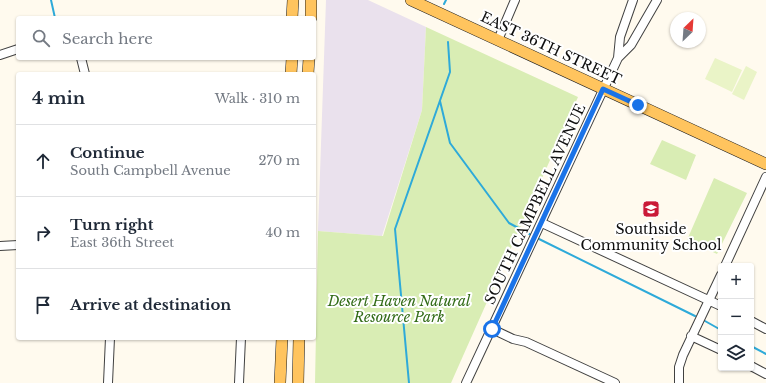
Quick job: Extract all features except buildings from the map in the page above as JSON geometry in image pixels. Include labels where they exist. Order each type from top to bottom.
[{"type":"main road","points":[[292,16],[293,0]]},
{"type":"main road","points":[[310,16],[312,0]]},
{"type":"main road","name":"EAST 36TH STREET","points":[[411,0],[766,164]]},
{"type":"main road","points":[[291,72],[292,60]]},
{"type":"main road","points":[[308,60],[308,72]]},
{"type":"main road","points":[[280,383],[282,340]]},
{"type":"main road","points":[[298,383],[299,340]]},
{"type":"street","points":[[498,40],[515,0]]},
{"type":"street","name":"SOUTH CAMPBELL AVENUE","points":[[618,58],[620,37],[633,0]]},
{"type":"street","name":"SOUTH CAMPBELL AVENUE","points":[[466,383],[618,58],[631,45],[657,0]]},
{"type":"street","points":[[0,55],[16,50]]},
{"type":"street","points":[[82,60],[84,72]]},
{"type":"street","points":[[726,263],[766,177]]},
{"type":"street","points":[[542,223],[718,305]]},
{"type":"street","points":[[0,246],[16,245]]},
{"type":"street","points":[[679,383],[679,367],[691,336],[718,282]]},
{"type":"street","points":[[754,323],[766,329]]},
{"type":"street","points":[[492,329],[513,339],[526,342],[615,383]]},
{"type":"street","points":[[691,336],[718,349]]},
{"type":"street","points":[[108,383],[110,340]]},
{"type":"street","points":[[239,383],[240,340]]},
{"type":"street","points":[[754,368],[766,374]]},
{"type":"shaded area","points":[[326,0],[368,0],[426,27],[422,110],[382,236],[318,231]]},
{"type":"green space","name":"Desert Haven Natural Resource Park","points":[[426,27],[578,97],[451,383],[315,383],[318,231],[383,236],[422,110]]},
{"type":"green space","points":[[715,58],[742,70],[732,92],[705,79]]},
{"type":"green space","points":[[746,66],[757,72],[744,100],[732,94]]},
{"type":"green space","points":[[662,140],[696,155],[686,180],[650,164]]},
{"type":"green space","points":[[714,178],[747,193],[717,254],[687,240]]},
{"type":"waterway","points":[[51,0],[55,16]]},
{"type":"waterway","points":[[444,4],[446,0]]},
{"type":"waterway","points":[[409,383],[395,229],[450,72],[448,42]]},
{"type":"waterway","points":[[440,101],[450,143],[509,223],[533,236]]},
{"type":"waterway","points":[[537,238],[695,316]]},
{"type":"waterway","points":[[705,321],[718,328]]},
{"type":"waterway","points":[[754,348],[766,354]]},
{"type":"place","name":"Southside Community School","points":[[651,209]]},
{"type":"route","points":[[492,329],[603,89],[638,105]]}]
